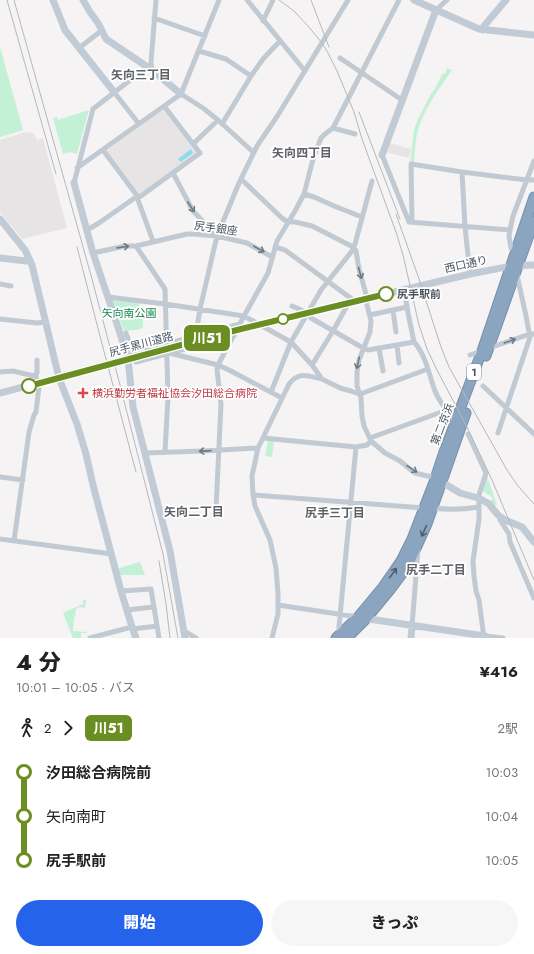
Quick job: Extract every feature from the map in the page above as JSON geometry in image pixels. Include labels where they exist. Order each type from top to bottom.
[{"type":"highway","name":"第二京浜","points":[[515,268],[534,197]]},
{"type":"highway","name":"第二京浜","points":[[362,618],[401,561],[429,508],[515,268],[534,221]]},
{"type":"highway","name":"第二京浜","points":[[439,480],[444,452],[486,349]]},
{"type":"highway","name":"第二京浜","points":[[341,637],[390,590],[408,566],[427,524],[429,508]]},
{"type":"street","points":[[53,0],[65,30],[139,124]]},
{"type":"street","points":[[83,0],[98,23],[104,37],[109,42],[202,108],[253,152]]},
{"type":"street","points":[[149,69],[156,0]]},
{"type":"street","points":[[77,168],[181,94],[218,0]]},
{"type":"street","points":[[247,0],[305,72]]},
{"type":"street","points":[[263,21],[273,0]]},
{"type":"street","points":[[194,346],[200,309],[217,236],[239,182],[253,152],[305,72],[348,0]]},
{"type":"street","points":[[216,509],[221,404],[217,370],[218,365],[235,330],[268,273],[277,241],[304,194],[313,159],[322,138],[333,128],[399,0]]},
{"type":"street","points":[[414,0],[483,30],[534,35]]},
{"type":"street","points":[[447,0],[436,10],[382,155],[409,222],[510,230]]},
{"type":"street","points":[[483,30],[484,26],[506,0]]},
{"type":"street","points":[[154,18],[205,36]]},
{"type":"street","points":[[79,48],[102,31]]},
{"type":"street","points":[[193,144],[220,122],[268,53],[280,41]]},
{"type":"street","points":[[199,51],[226,59],[251,76]]},
{"type":"street","points":[[340,58],[402,100]]},
{"type":"street","points":[[149,69],[114,92],[93,109],[74,182],[93,253],[128,359],[133,407],[170,551],[185,634],[196,638]]},
{"type":"street","points":[[86,230],[99,224],[136,197],[141,196],[200,153],[164,106]]},
{"type":"street","points":[[333,128],[356,134]]},
{"type":"street","points":[[103,150],[138,197],[153,241]]},
{"type":"street","points":[[511,248],[509,236],[513,216],[534,161]]},
{"type":"street","points":[[412,222],[411,164],[462,172],[534,180]]},
{"type":"street","points":[[462,172],[465,227],[470,274]]},
{"type":"street","points":[[173,173],[193,211],[217,236]]},
{"type":"street","points":[[241,179],[288,222],[312,226],[353,247],[356,252],[371,321],[371,329],[359,360],[357,386],[361,398],[364,426],[371,440],[385,452],[400,461],[415,473],[439,480],[460,493],[478,498],[489,504],[498,515],[505,520],[522,527],[534,542]]},
{"type":"street","points":[[271,392],[291,342],[317,297],[352,251],[372,181]]},
{"type":"street","points":[[304,194],[362,217]]},
{"type":"street","points":[[0,219],[25,250],[30,260],[53,357],[86,454],[121,591],[136,638]]},
{"type":"street","name":"尻手銀座","points":[[93,253],[193,234],[217,236],[248,243],[272,257]]},
{"type":"street","points":[[136,246],[165,289],[168,353],[168,397],[165,452]]},
{"type":"street","points":[[275,247],[285,250],[356,302]]},
{"type":"street","points":[[0,258],[26,261],[30,260]]},
{"type":"street","name":"西口通り","points":[[404,290],[470,274],[534,265]]},
{"type":"street","points":[[498,433],[532,334],[515,268]]},
{"type":"street","points":[[0,284],[11,286]]},
{"type":"street","points":[[404,290],[414,342],[418,346],[428,369],[436,393],[456,423]]},
{"type":"street","name":"尻手黒川道路","points":[[0,394],[235,330],[404,290]]},
{"type":"street","points":[[108,297],[244,316],[291,342],[312,365],[322,379]]},
{"type":"street","points":[[312,365],[348,304]]},
{"type":"street","points":[[292,306],[308,313],[311,318],[368,350],[414,342]]},
{"type":"street","points":[[370,315],[408,307]]},
{"type":"street","points":[[393,310],[396,332]]},
{"type":"street","points":[[0,319],[37,323],[45,322]]},
{"type":"street","points":[[126,333],[133,353],[196,335],[235,330]]},
{"type":"street","points":[[136,362],[194,346],[235,330]]},
{"type":"street","points":[[470,355],[532,334]]},
{"type":"street","points":[[397,345],[400,363]]},
{"type":"street","points":[[379,348],[383,371]]},
{"type":"street","points":[[168,353],[218,365],[282,398]]},
{"type":"street","points":[[34,376],[37,373],[37,360]]},
{"type":"street","points":[[272,638],[278,614],[276,568],[271,546],[255,506],[252,476],[258,448],[289,384],[298,376],[305,376],[322,379],[340,388],[360,394],[428,369]]},
{"type":"street","points":[[0,372],[13,371],[34,376],[36,377],[39,387],[36,412],[29,432],[14,541]]},
{"type":"street","points":[[483,386],[534,434]]},
{"type":"street","points":[[263,438],[356,447],[367,445],[371,440],[447,410]]},
{"type":"street","points":[[468,434],[486,473],[478,498],[479,519],[473,565],[476,591],[480,600],[484,637]]},
{"type":"street","points":[[341,637],[339,631],[356,447]]},
{"type":"street","points":[[145,453],[258,448]]},
{"type":"street","points":[[0,477],[22,480]]},
{"type":"street","points":[[253,495],[449,510],[479,507]]},
{"type":"street","points":[[498,515],[509,534],[510,542],[534,598]]},
{"type":"street","points":[[0,538],[112,554]]},
{"type":"street","points":[[411,638],[418,545]]},
{"type":"street","points":[[121,591],[151,589],[159,638]]},
{"type":"street","points":[[278,605],[484,637],[503,638]]},
{"type":"street","points":[[127,610],[154,608]]},
{"type":"street","points":[[90,638],[132,628],[157,626]]},
{"type":"shaded area","points":[[163,110],[197,152],[197,154],[141,195],[138,194],[106,151]]},
{"type":"shaded area","points":[[26,132],[33,133],[37,140],[43,138],[67,228],[22,239],[0,212],[0,140]]},
{"type":"shaded area","points":[[389,143],[411,149],[409,158],[385,152]]},
{"type":"green space","points":[[0,47],[23,130],[0,137]]},
{"type":"green space","points":[[447,68],[452,70],[432,100],[419,125],[415,144],[414,162],[410,164],[414,130],[418,119],[443,73],[445,74]]},
{"type":"green space","points":[[89,110],[77,154],[70,152],[63,154],[53,118],[57,117],[58,120]]},
{"type":"green space","name":"矢向南公園","points":[[113,300],[139,302],[143,327],[141,329],[124,331]]},
{"type":"green space","points":[[268,440],[274,441],[272,457],[265,456]]},
{"type":"green space","points":[[487,476],[497,505],[493,505],[490,501],[493,498],[482,490]]},
{"type":"green space","points":[[140,562],[145,575],[120,575],[119,568]]},
{"type":"green space","points":[[83,600],[86,600],[85,608],[79,607],[76,609],[73,631],[87,633],[81,633],[81,638],[73,638],[63,613],[83,604]]},
{"type":"water","points":[[191,149],[193,153],[181,162],[178,159]]},
{"type":"railway","points":[[7,0],[56,174]]},
{"type":"railway","points":[[14,0],[120,385],[163,554],[178,638]]},
{"type":"railway","points":[[279,0],[294,11],[322,43],[337,71],[354,112],[362,139],[396,232],[403,255],[419,325],[427,349],[492,480],[534,580]]},
{"type":"railway","points":[[311,0],[329,47]]},
{"type":"railway","points":[[359,112],[400,219]]},
{"type":"railway","points":[[396,214],[449,367],[507,470],[518,486],[534,504]]},
{"type":"railway","points":[[77,247],[136,472]]},
{"type":"railway","points":[[159,561],[170,638]]},
{"type":"bus line","name":"川51","points":[[29,386],[237,330],[386,294]]},
{"type":"place","name":"尻手駅前","points":[[386,294]]},
{"type":"place","name":"横浜勤労者福祉協会汐田総合病院","points":[[83,393]]},
{"type":"district","name":"矢向三丁目","points":[[141,75]]},
{"type":"district","name":"矢向四丁目","points":[[302,153]]},
{"type":"district","name":"矢向二丁目","points":[[194,512]]},
{"type":"district","name":"尻手三丁目","points":[[335,513]]},
{"type":"district","name":"尻手二丁目","points":[[436,570]]}]
